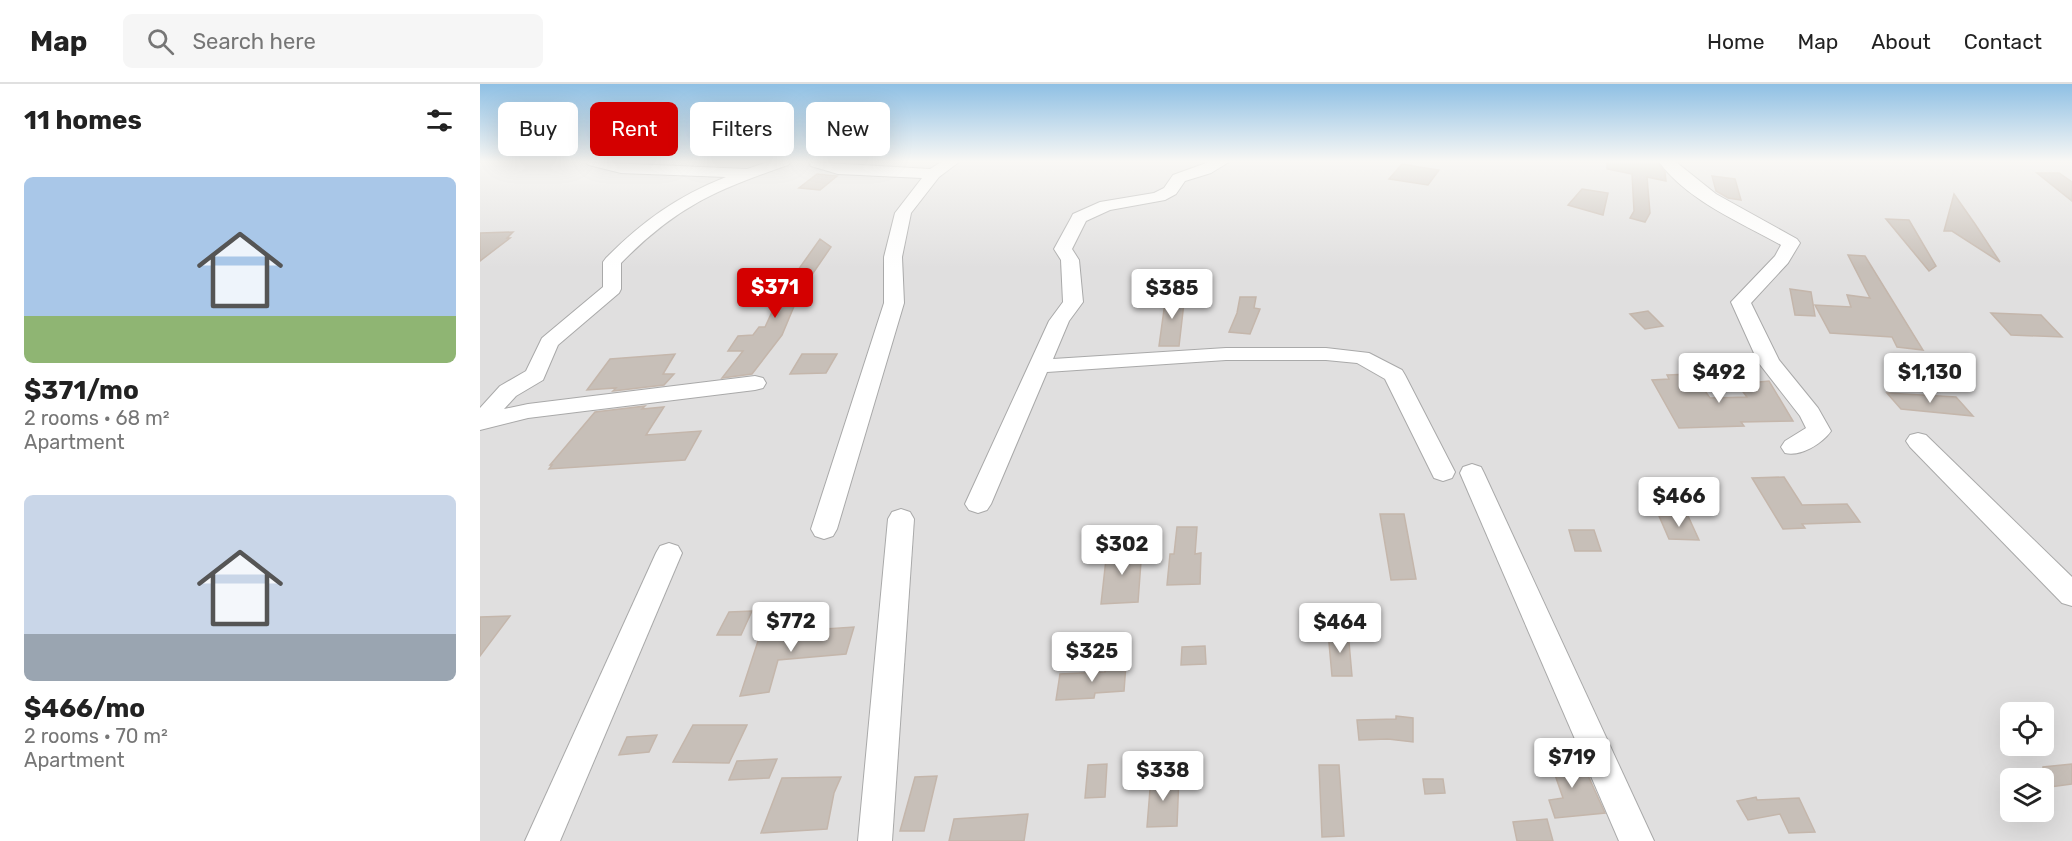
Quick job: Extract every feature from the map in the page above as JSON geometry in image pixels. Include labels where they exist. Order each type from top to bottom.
[{"type":"street","points":[[481,421],[508,391],[534,375],[549,342],[612,289],[612,262],[641,232],[679,205],[696,197]]},
{"type":"street","points":[[824,529],[894,303],[893,257],[903,213],[915,197]]},
{"type":"street","points":[[978,504],[1059,321],[1072,302],[1070,260],[1063,249],[1079,218],[1106,206],[1157,197]]},
{"type":"street","points":[[1711,197],[1791,243],[1782,259],[1741,302],[1768,362],[1810,413],[1820,431],[1793,447]]},
{"type":"street","points":[[1040,366],[1226,354],[1326,354],[1362,357],[1394,375],[1443,472]]},
{"type":"street","points":[[481,421],[528,411],[755,383]]},
{"type":"street","points":[[1918,441],[2072,595]]},
{"type":"street","points":[[1472,473],[1637,841]]},
{"type":"street","points":[[875,841],[901,519]]},
{"type":"street","points":[[542,841],[669,553]]},
{"type":"shaded area","points":[[480,197],[2072,197],[2072,841],[480,841]]},
{"type":"building","points":[[1575,197],[1607,197],[1603,215],[1568,205]]},
{"type":"building","points":[[1633,197],[1649,197],[1650,213],[1645,222],[1630,218],[1634,211]]},
{"type":"building","points":[[1953,197],[1956,197],[2000,262],[1952,231],[1944,231]]},
{"type":"building","points":[[1886,219],[1909,220],[1936,266],[1929,271]]},
{"type":"building","points":[[513,232],[507,238],[510,238],[480,261],[480,233]]},
{"type":"building","points":[[820,239],[831,247],[800,292],[782,335],[752,374],[722,378],[743,351],[728,351],[738,336],[753,335],[759,327],[765,327],[779,297]]},
{"type":"building","points":[[1848,255],[1865,256],[1923,350],[1897,347],[1892,337],[1830,333],[1815,305],[1851,307],[1847,295],[1870,298]]},
{"type":"building","points":[[1790,289],[1811,292],[1815,316],[1795,315]]},
{"type":"building","points":[[1185,294],[1179,346],[1159,346],[1166,295]]},
{"type":"building","points":[[1240,297],[1256,297],[1254,308],[1260,309],[1250,334],[1229,332],[1237,313]]},
{"type":"building","points":[[1648,311],[1663,326],[1645,329],[1630,314]]},
{"type":"building","points":[[1991,313],[2041,315],[2062,337],[2011,335]]},
{"type":"building","points":[[675,354],[663,374],[674,374],[664,385],[613,391],[616,388],[587,390],[610,359]]},
{"type":"building","points":[[802,354],[837,354],[826,373],[790,374]]},
{"type":"building","points":[[1693,374],[1710,398],[1747,397],[1737,384],[1769,381],[1793,421],[1741,422],[1744,426],[1679,428],[1652,380],[1669,379],[1667,375]]},
{"type":"building","points":[[1887,393],[1956,397],[1973,416],[1901,409]]},
{"type":"building","points":[[645,406],[642,409],[664,407],[646,435],[701,431],[685,460],[549,469],[595,412]]},
{"type":"building","points":[[1784,477],[1802,505],[1847,504],[1860,522],[1802,524],[1805,528],[1783,529],[1752,478]]},
{"type":"building","points":[[1380,514],[1404,514],[1416,579],[1391,580]]},
{"type":"building","points":[[1659,516],[1688,516],[1699,540],[1669,539]]},
{"type":"building","points":[[1177,527],[1197,527],[1195,554],[1201,553],[1200,584],[1167,585],[1170,554],[1174,554]]},
{"type":"building","points":[[1569,530],[1594,530],[1601,551],[1575,551]]},
{"type":"building","points":[[1142,548],[1138,602],[1101,604],[1107,550]]},
{"type":"building","points":[[752,611],[741,635],[717,635],[729,612]]},
{"type":"building","points":[[510,616],[480,656],[480,617]]},
{"type":"building","points":[[854,627],[846,654],[778,660],[769,692],[740,696],[760,635],[796,628],[795,631]]},
{"type":"building","points":[[1348,631],[1352,676],[1332,676],[1328,632]]},
{"type":"building","points":[[1205,646],[1206,664],[1181,665],[1182,647]]},
{"type":"building","points":[[1126,664],[1124,691],[1095,693],[1094,698],[1056,700],[1060,674],[1105,672],[1106,665]]},
{"type":"building","points":[[1396,716],[1413,718],[1413,742],[1388,739],[1359,740],[1357,720],[1396,719]]},
{"type":"building","points":[[693,725],[747,725],[729,763],[673,762]]},
{"type":"building","points":[[657,735],[649,752],[619,755],[627,737]]},
{"type":"building","points":[[1559,745],[1569,772],[1586,771],[1605,813],[1555,818],[1549,800],[1563,798],[1545,746]]},
{"type":"building","points":[[777,759],[769,778],[729,780],[737,761]]},
{"type":"building","points":[[1107,764],[1105,797],[1085,798],[1088,765]]},
{"type":"building","points":[[2072,764],[2072,784],[2054,786],[2054,768],[2043,767]]},
{"type":"building","points":[[1319,765],[1339,765],[1344,836],[1322,837]]},
{"type":"building","points":[[937,776],[924,831],[900,831],[915,777]]},
{"type":"building","points":[[1179,776],[1177,826],[1147,827],[1151,777]]},
{"type":"building","points":[[841,777],[834,793],[827,829],[761,833],[782,778]]},
{"type":"building","points":[[1423,779],[1443,779],[1445,793],[1425,794]]},
{"type":"building","points":[[1756,797],[1757,800],[1799,798],[1815,832],[1789,833],[1780,814],[1748,820],[1737,801]]},
{"type":"building","points":[[1028,814],[1024,841],[949,841],[954,819]]},
{"type":"building","points":[[1547,819],[1553,841],[1517,841],[1513,822]]}]
